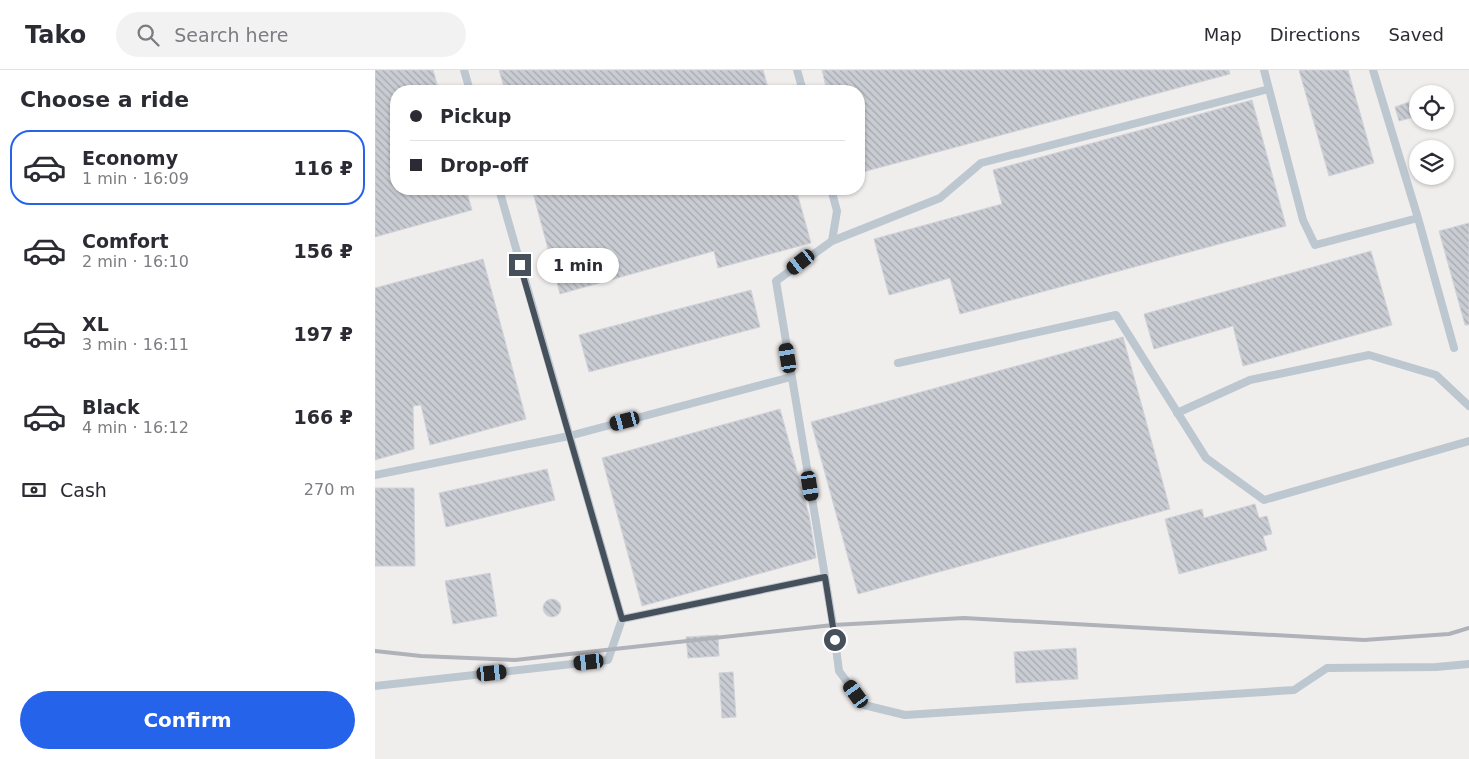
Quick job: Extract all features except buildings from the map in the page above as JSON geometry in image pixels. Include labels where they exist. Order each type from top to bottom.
[{"type":"lane","points":[[464,70],[469,85]]},
{"type":"lane","points":[[797,70],[801,85]]},
{"type":"lane","points":[[1264,70],[1303,220],[1315,245],[1418,218]]},
{"type":"lane","points":[[1373,70],[1418,218],[1454,348]]},
{"type":"lane","points":[[1269,89],[981,163],[940,198],[832,241],[776,281],[839,671],[864,705],[905,716],[1294,690],[1327,668],[1436,668],[1469,664]]},
{"type":"lane","points":[[375,686],[608,660],[622,619],[501,195]]},
{"type":"lane","points":[[832,241],[837,211],[833,195]]},
{"type":"lane","points":[[898,363],[1116,316],[1206,458],[1264,500],[1469,441]]},
{"type":"lane","points":[[1177,413],[1250,380],[1369,355],[1435,375],[1469,406]]},
{"type":"lane","points":[[375,474],[569,436],[791,377]]},
{"type":"lane","points":[[622,619],[825,577]]},
{"type":"railway","points":[[375,651],[421,656],[515,660],[833,625],[964,618],[1364,640],[1449,634],[1469,628]]},
{"type":"route","points":[[520,265],[622,619],[825,577],[835,640]]}]
